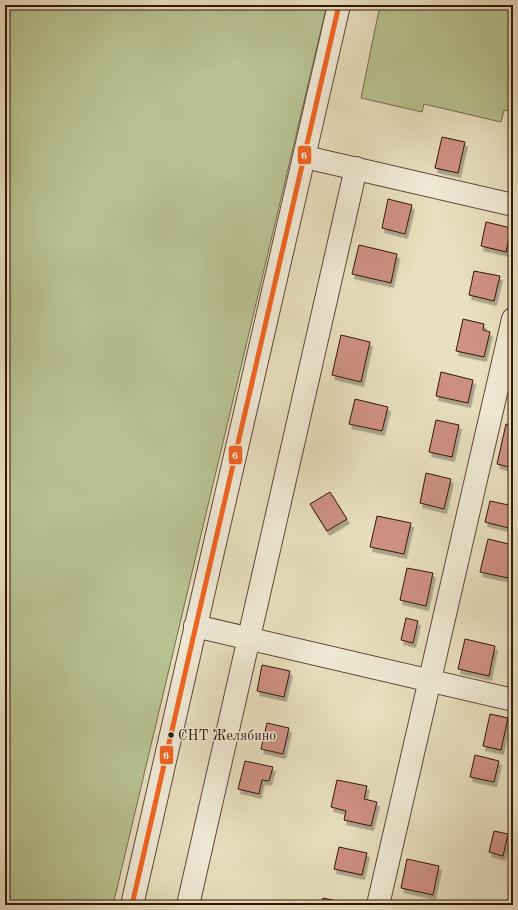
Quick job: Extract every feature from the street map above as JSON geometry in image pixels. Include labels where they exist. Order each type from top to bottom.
[{"type":"street","points":[[132,905],[339,5]]},
{"type":"street","points":[[305,157],[513,205]]},
{"type":"street","points":[[188,905],[356,168]]},
{"type":"street","points":[[378,905],[513,319]]},
{"type":"street","points":[[195,626],[513,700]]},
{"type":"green space","points":[[5,5],[327,5],[113,905],[5,905]]},
{"type":"green space","points":[[380,5],[513,5],[513,112],[504,110],[501,122],[424,104],[422,112],[361,98]]},
{"type":"building","points":[[442,137],[465,142],[458,173],[435,168]]},
{"type":"building","points":[[388,199],[412,205],[405,234],[382,228]]},
{"type":"building","points":[[486,222],[511,228],[506,252],[481,246]]},
{"type":"building","points":[[359,245],[397,254],[391,283],[352,274]]},
{"type":"building","points":[[474,271],[500,276],[494,301],[469,295]]},
{"type":"building","points":[[463,319],[484,324],[483,330],[490,332],[484,357],[456,351]]},
{"type":"building","points":[[341,335],[370,342],[361,382],[332,375]]},
{"type":"building","points":[[441,372],[473,380],[468,403],[436,396]]},
{"type":"building","points":[[355,399],[388,407],[382,431],[349,424]]},
{"type":"building","points":[[436,420],[459,425],[452,457],[429,452]]},
{"type":"building","points":[[506,424],[513,426],[513,468],[497,464]]},
{"type":"building","points":[[426,473],[451,479],[444,509],[420,503]]},
{"type":"building","points":[[330,492],[347,519],[327,531],[310,504]]},
{"type":"building","points":[[490,501],[513,506],[513,529],[485,522]]},
{"type":"building","points":[[377,516],[411,523],[404,554],[370,547]]},
{"type":"building","points":[[488,539],[513,545],[513,557],[508,578],[480,572]]},
{"type":"building","points":[[407,568],[433,573],[426,606],[400,600]]},
{"type":"building","points":[[406,618],[418,621],[413,643],[401,640]]},
{"type":"building","points":[[465,639],[495,646],[489,676],[458,669]]},
{"type":"building","points":[[262,665],[290,671],[284,697],[257,691]]},
{"type":"building","points":[[490,714],[508,718],[501,750],[483,746]]},
{"type":"building","points":[[267,723],[289,728],[283,754],[261,749]]},
{"type":"building","points":[[475,755],[499,761],[494,782],[470,777]]},
{"type":"building","points":[[245,761],[273,767],[269,781],[262,780],[259,794],[238,789]]},
{"type":"building","points":[[337,780],[367,786],[364,799],[377,802],[371,826],[344,820],[346,811],[331,807]]},
{"type":"building","points":[[494,831],[508,834],[503,856],[489,852]]},
{"type":"building","points":[[339,847],[367,853],[362,875],[334,869]]},
{"type":"building","points":[[407,859],[439,866],[433,895],[401,888]]},
{"type":"building","points":[[323,898],[354,905],[321,905]]},
{"type":"transit line","name":"6","points":[[132,905],[339,5]]},
{"type":"place","name":"СНТ Желябино","points":[[171,735]]}]
